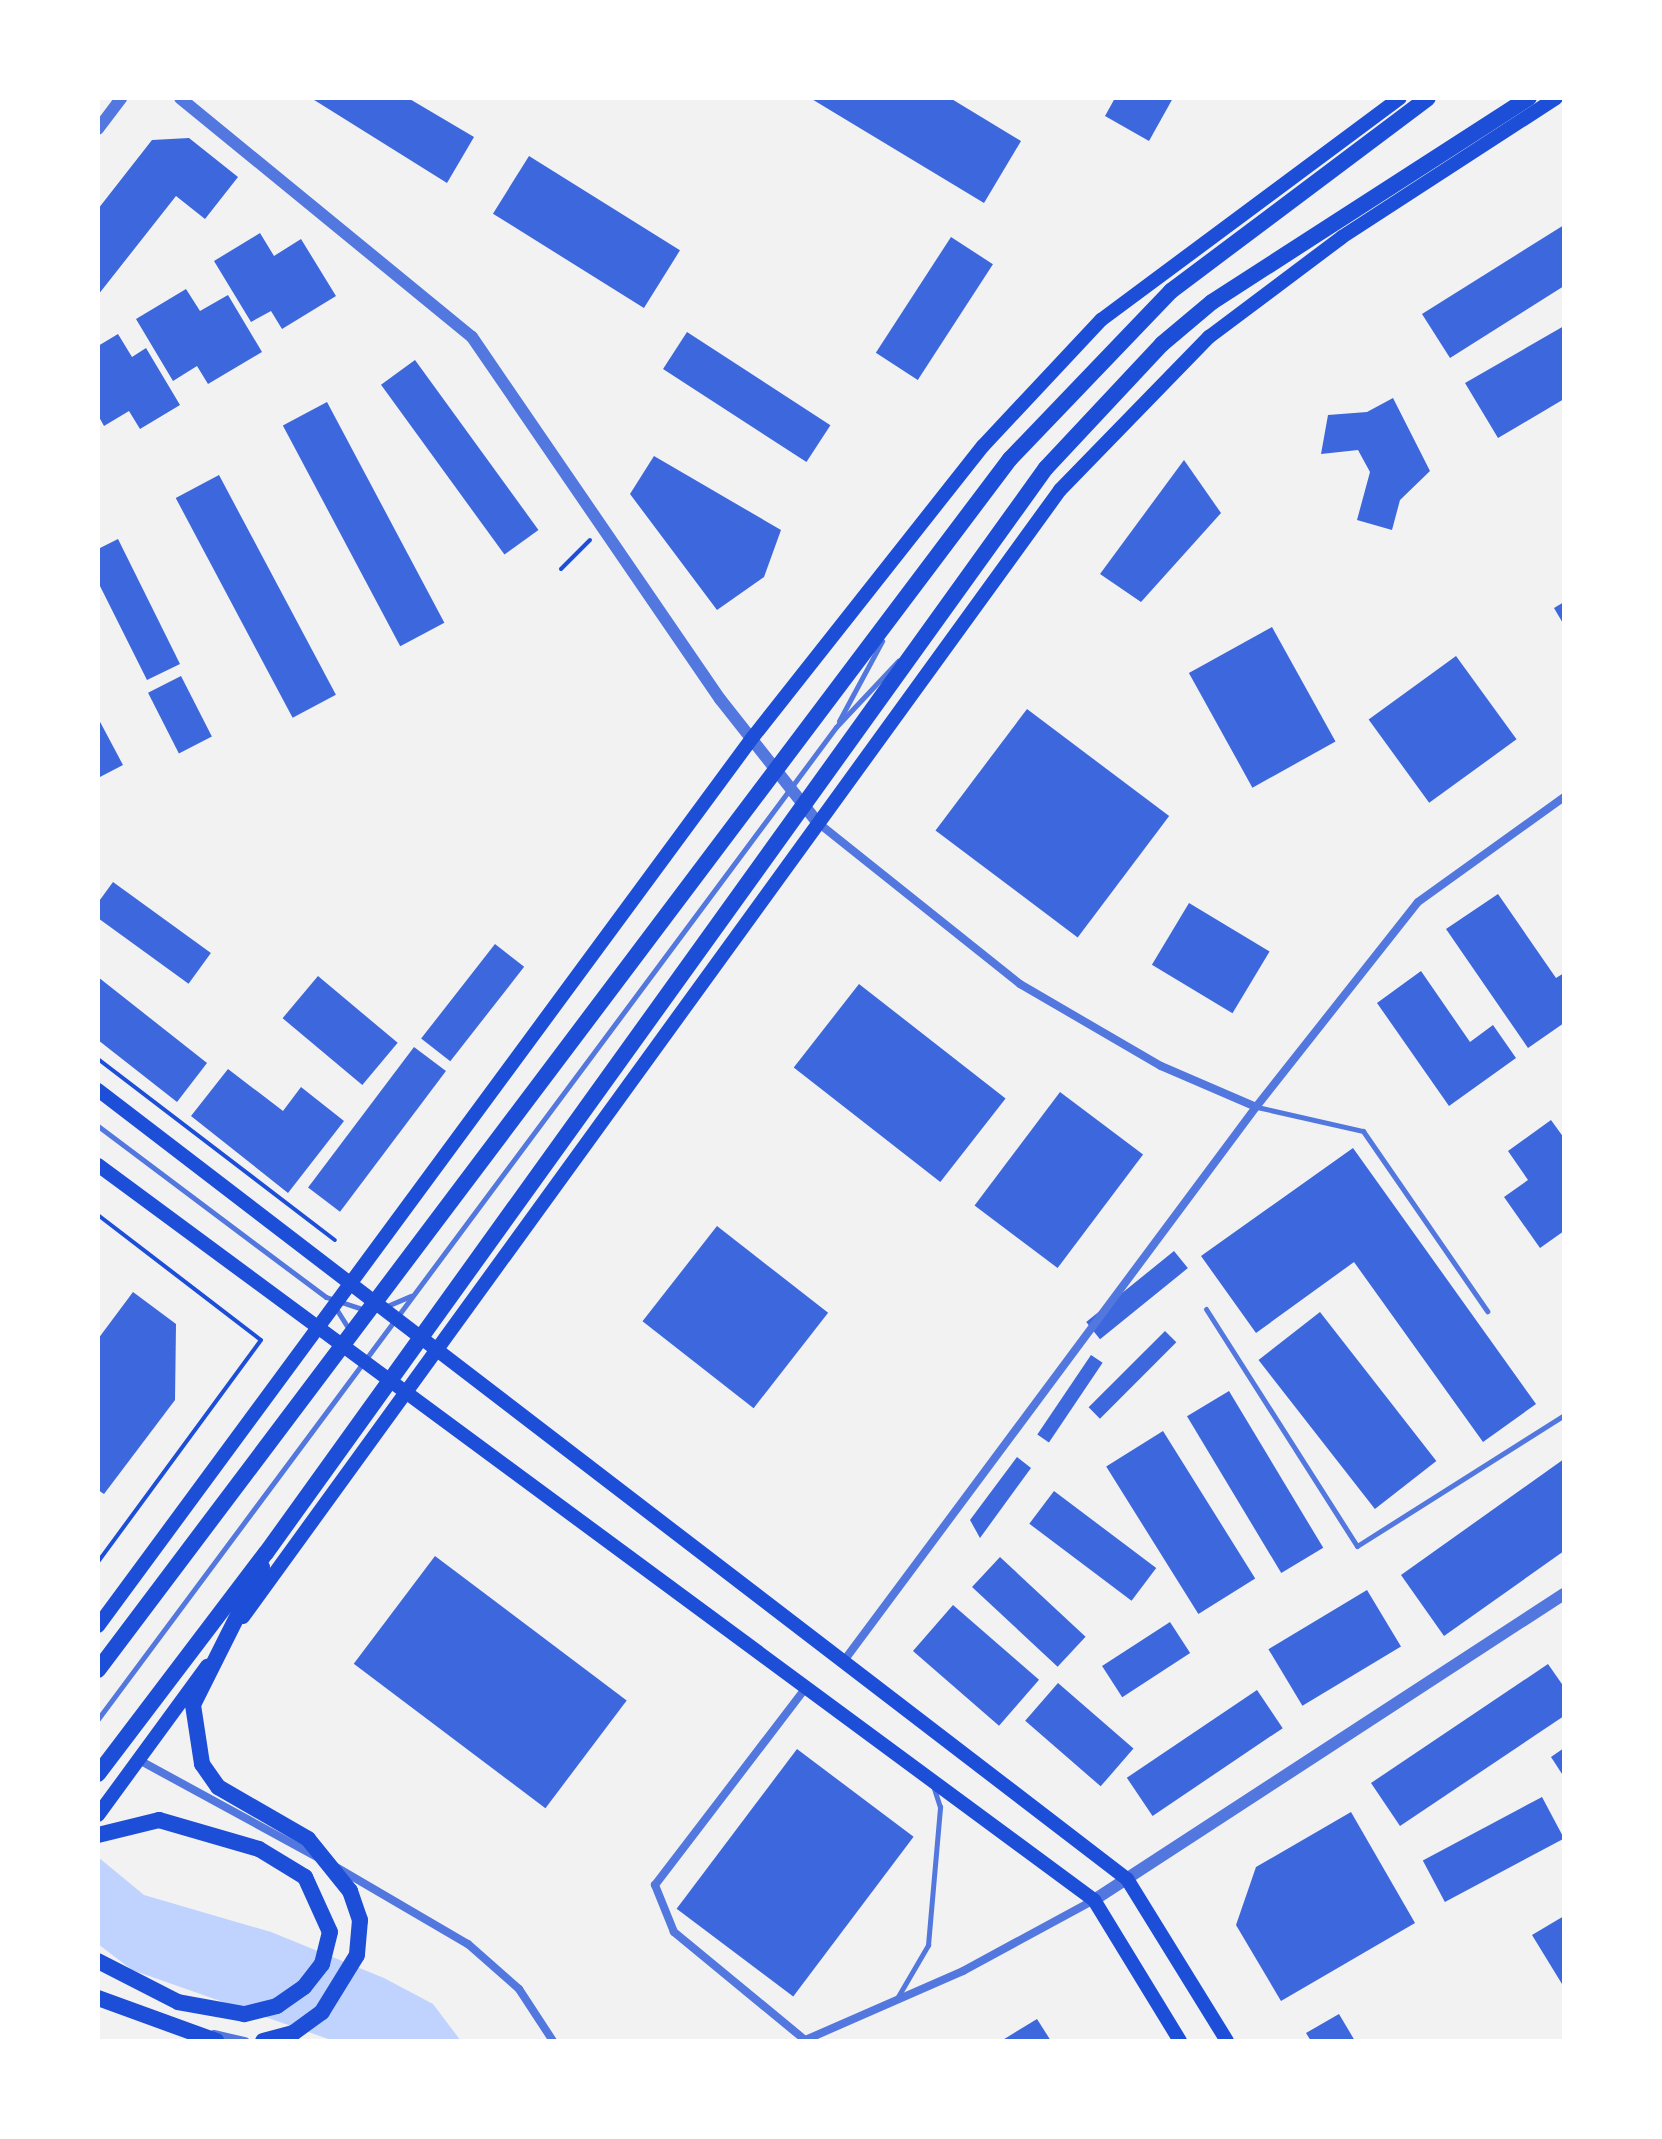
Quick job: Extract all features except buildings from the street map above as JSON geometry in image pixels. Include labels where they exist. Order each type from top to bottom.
[{"type":"highway","points":[[98,1670],[1010,459],[1171,291],[1428,98]]},
{"type":"highway","points":[[98,1774],[266,1553],[1046,468],[1162,344],[1212,302],[1529,98]]},
{"type":"highway","points":[[263,2041],[293,2033],[322,2012],[357,1955],[360,1920],[350,1891],[316,1848],[218,1787],[195,1738],[193,1705],[252,1595],[266,1553]]},
{"type":"highway","points":[[98,1654],[139,1616]]},
{"type":"highway","points":[[98,1835],[159,1820],[259,1849],[305,1877],[330,1932],[322,1964],[304,1987],[277,2006],[244,2014],[178,2002],[98,1961]]},
{"type":"highway","points":[[98,1998],[216,2041]]},
{"type":"main road","points":[[98,1626],[355,1284],[753,737],[1061,359],[1197,244],[1400,98]]},
{"type":"main road","points":[[98,1815],[1060,490],[1163,379],[1342,237],[1556,98]]},
{"type":"main road","points":[[98,1090],[355,1284],[437,1352],[1127,1879],[1227,2041]]},
{"type":"main road","points":[[98,1165],[318,1331],[807,1686],[1094,1900],[1180,2041]]},
{"type":"street","points":[[98,129],[121,98]]},
{"type":"street","points":[[180,98],[472,337],[601,528],[817,822],[1020,984],[1161,1066],[1256,1107]]},
{"type":"street","points":[[843,1663],[1256,1107],[1418,902],[1564,797]]},
{"type":"street","points":[[807,1686],[655,1885],[674,1932],[804,2041],[896,2000],[1094,1900],[1564,1594]]},
{"type":"street","points":[[139,1760],[468,1944],[519,1989],[553,2041]]},
{"type":"street","points":[[98,1991],[158,2018],[245,2041]]},
{"type":"lane","points":[[836,727],[905,598]]},
{"type":"lane","points":[[98,1719],[836,727],[936,621]]},
{"type":"lane","points":[[1256,1107],[1363,1131],[1487,1311]]},
{"type":"lane","points":[[98,1126],[326,1297],[361,1310],[414,1294]]},
{"type":"lane","points":[[326,1297],[350,1331],[355,1374]]},
{"type":"lane","points":[[1206,1309],[1357,1546],[1564,1415]]},
{"type":"lane","points":[[896,2000],[928,1945],[940,1807],[931,1779]]},
{"type":"path","points":[[561,569],[601,528]]},
{"type":"path","points":[[98,1059],[335,1240]]},
{"type":"path","points":[[98,1215],[261,1340],[98,1562]]},
{"type":"water","points":[[98,1857],[144,1895],[271,1932],[384,1978],[433,2004],[461,2041],[334,2041],[132,1970],[98,1944]]}]
